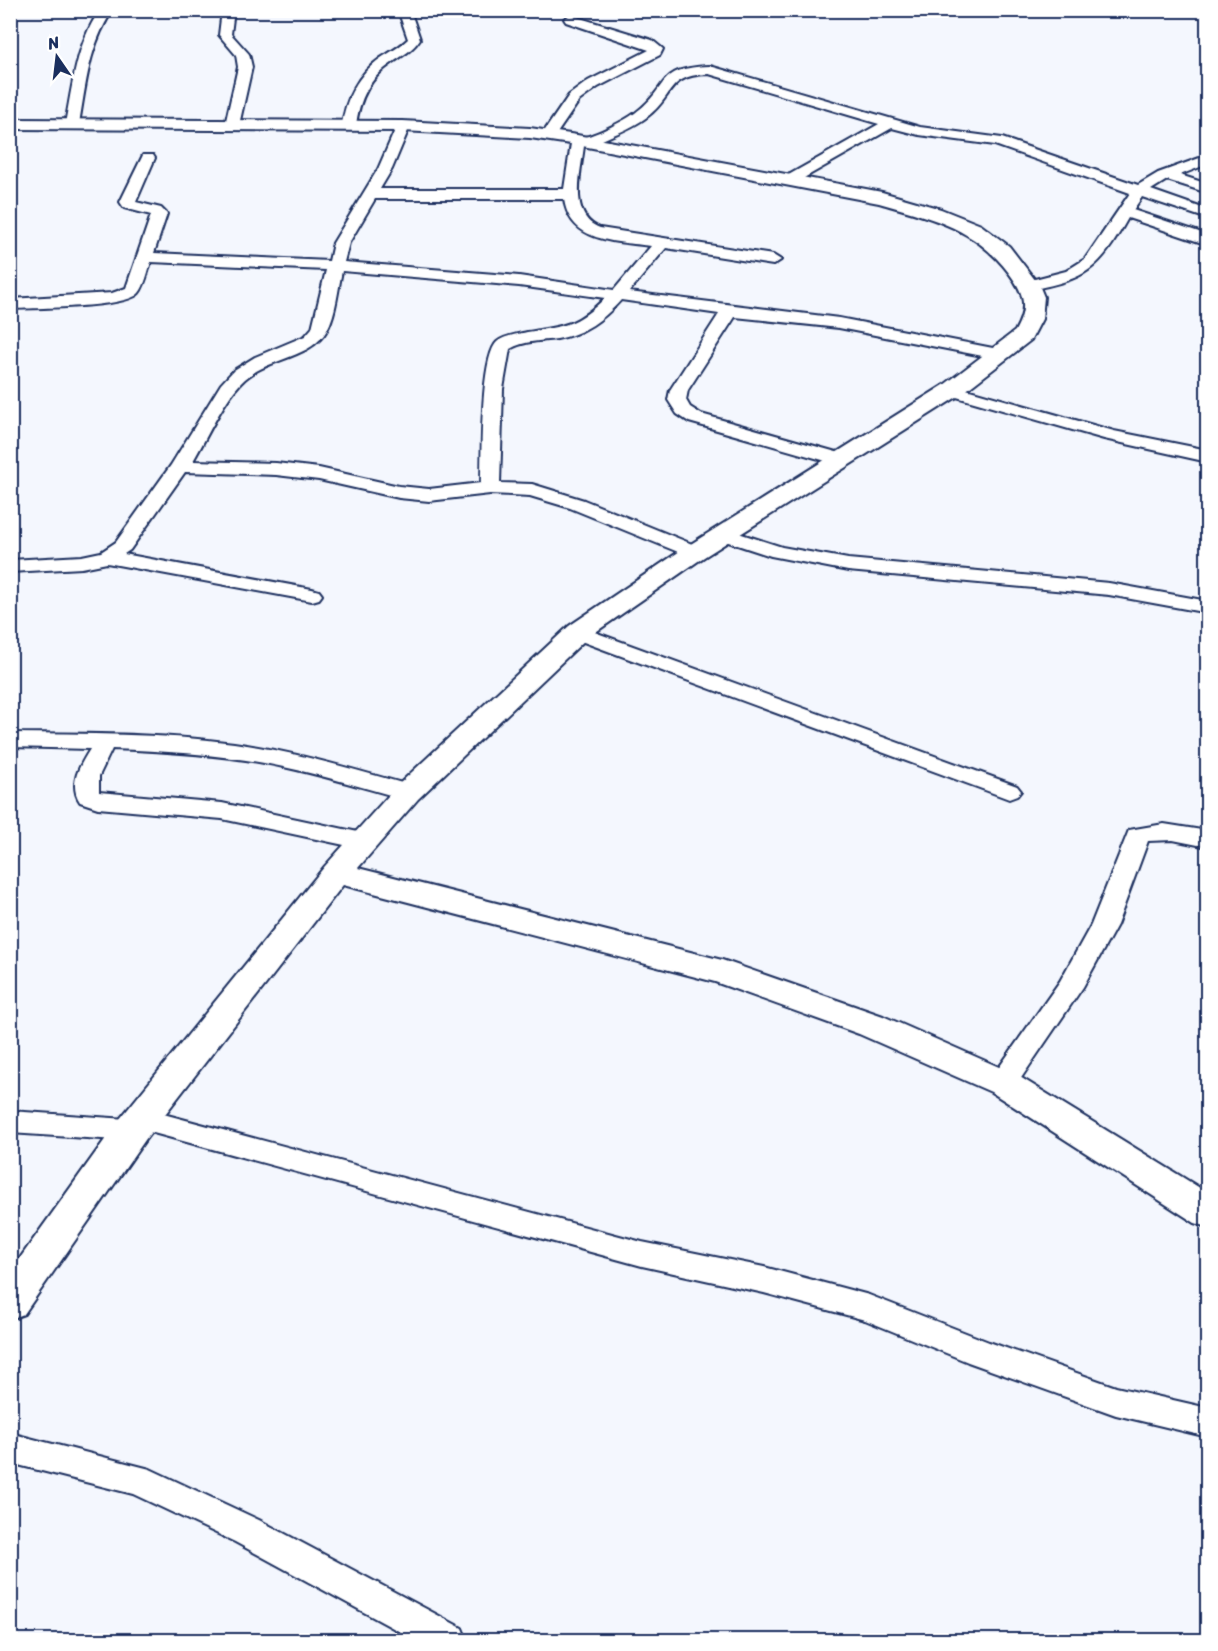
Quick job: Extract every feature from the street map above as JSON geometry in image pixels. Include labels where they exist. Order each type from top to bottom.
[{"type":"street","points":[[72,124],[87,47],[93,28],[107,10]]},
{"type":"street","points":[[228,10],[225,35],[242,54],[245,67],[232,125]]},
{"type":"street","points":[[349,126],[350,109],[357,93],[382,63],[408,48],[414,39],[404,10]]},
{"type":"street","points":[[548,136],[574,98],[593,84],[657,49],[647,43],[570,19]]},
{"type":"street","points":[[582,141],[639,117],[650,108],[664,87],[677,75],[695,69],[710,70],[919,131],[997,141],[1147,187],[1208,201]]},
{"type":"street","points":[[789,180],[892,122]]},
{"type":"street","points":[[10,124],[403,126],[548,136],[582,141],[882,198],[934,213],[974,229],[1002,250],[1029,285],[1034,297],[1032,319],[1023,335],[952,390],[695,552],[578,632],[408,792],[336,873],[136,1124],[10,1303]]},
{"type":"street","points":[[107,557],[123,546],[180,466],[227,388],[240,374],[261,361],[311,340],[320,328],[341,243],[385,169],[403,126]]},
{"type":"street","points":[[582,141],[571,204],[575,217],[586,228],[610,235],[773,260]]},
{"type":"street","points":[[10,304],[126,296],[133,290],[159,214],[156,211],[129,205],[128,202],[148,158]]},
{"type":"street","points":[[1029,285],[1061,279],[1083,270],[1109,239],[1124,212],[1147,187],[1208,159]]},
{"type":"street","points":[[1169,176],[1208,189]]},
{"type":"street","points":[[1147,187],[1208,215]]},
{"type":"street","points":[[371,194],[572,194]]},
{"type":"street","points":[[1124,212],[1208,240]]},
{"type":"street","points":[[490,488],[495,381],[498,354],[502,347],[516,341],[575,329],[587,322],[617,295],[662,243]]},
{"type":"street","points":[[144,257],[337,266],[519,281],[730,311],[839,322],[998,354]]},
{"type":"street","points":[[730,311],[679,390],[677,400],[683,410],[695,418],[840,459]]},
{"type":"street","points":[[952,390],[1063,424],[1155,447],[1208,456]]},
{"type":"street","points":[[180,466],[276,469],[319,474],[399,492],[429,495],[490,488],[532,490],[577,504],[695,552]]},
{"type":"street","points":[[723,534],[778,552],[848,565],[1109,589],[1206,610]]},
{"type":"street","points":[[10,566],[82,562],[107,557],[312,595]]},
{"type":"street","points":[[578,632],[1009,791]]},
{"type":"street","points":[[10,740],[194,747],[264,755],[322,768],[408,792]]},
{"type":"street","points":[[104,743],[86,779],[84,788],[88,796],[99,800],[222,811],[363,841]]},
{"type":"street","points":[[1003,1083],[1070,987],[1104,925],[1138,836],[1153,831],[1171,831],[1208,839]]},
{"type":"street","points":[[336,873],[722,972],[871,1025],[1003,1083],[1208,1212]]},
{"type":"street","points":[[10,1122],[136,1124],[620,1248],[764,1280],[869,1308],[979,1352],[1116,1401],[1208,1423]]},
{"type":"street","points":[[10,1448],[138,1480],[247,1531],[449,1641]]}]
